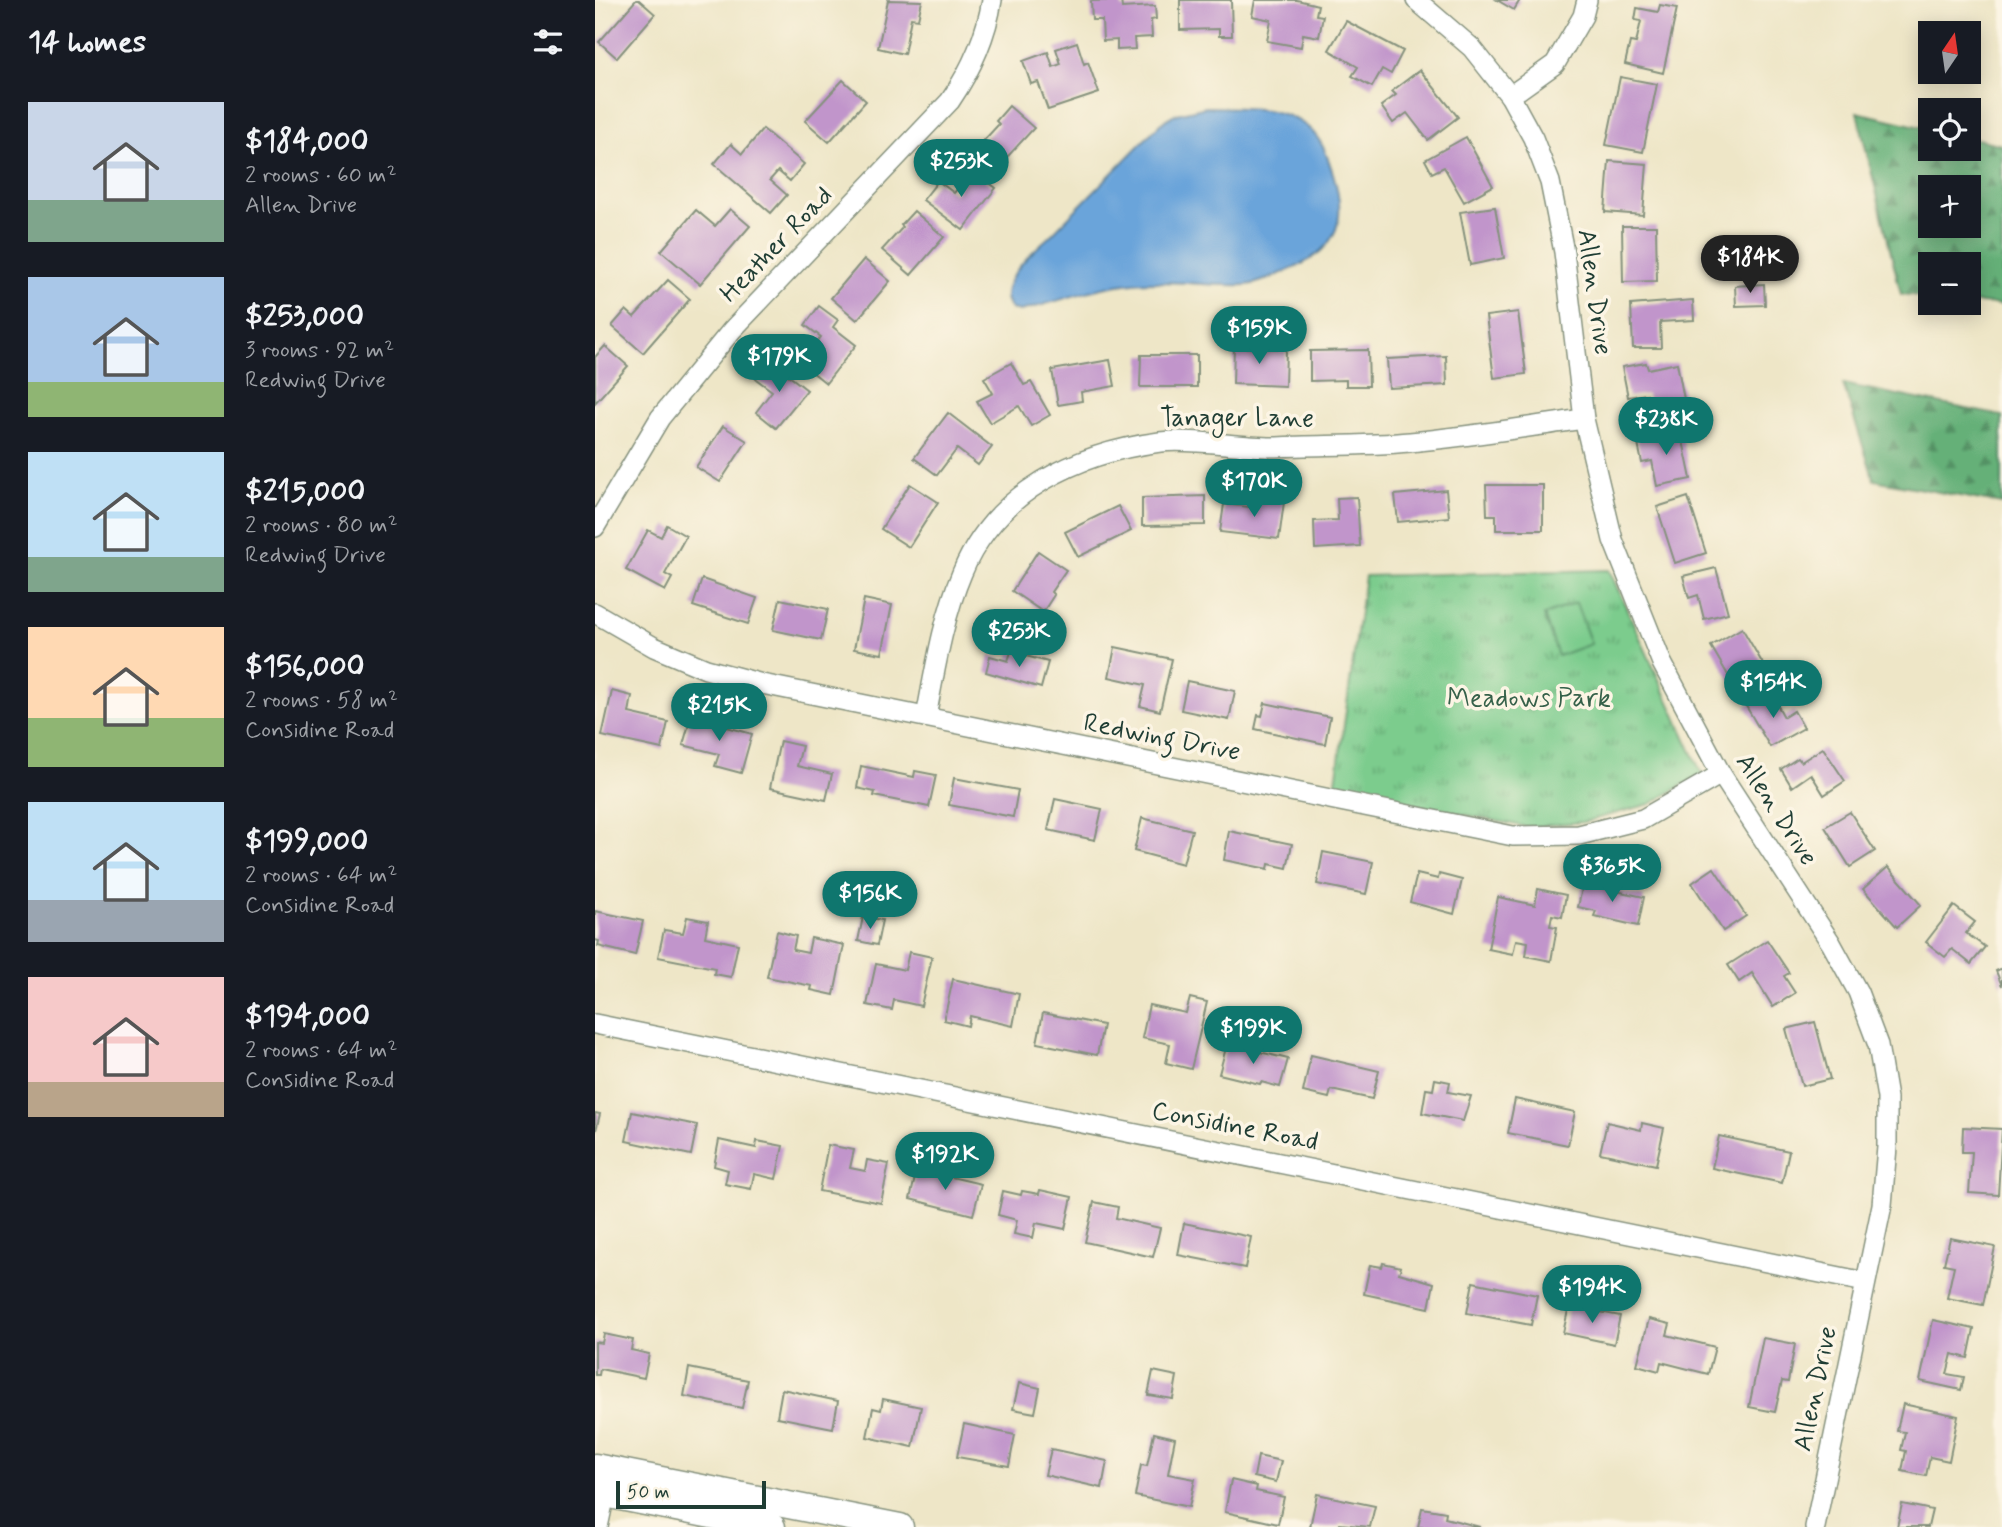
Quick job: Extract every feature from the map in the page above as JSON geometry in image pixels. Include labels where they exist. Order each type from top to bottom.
[{"type":"main road","points":[[595,1467],[900,1527]]},
{"type":"main road","points":[[600,1493],[772,1527]]},
{"type":"street","name":"Heather Road","points":[[595,527],[660,418],[732,330],[950,101],[966,77],[978,51],[988,24],[992,0]]},
{"type":"street","name":"Allen Drive","points":[[1416,0],[1472,48],[1510,96],[1533,138],[1550,182],[1564,252],[1584,419],[1613,540],[1662,663],[1721,774],[1831,943],[1858,992],[1878,1045],[1887,1098],[1887,1147],[1882,1205],[1815,1527]]},
{"type":"street","points":[[1510,96],[1555,64],[1583,16],[1587,0]]},
{"type":"street","name":"Tanager Lane","points":[[926,717],[948,619],[962,573],[979,541],[1001,514],[1028,490],[1059,470],[1100,453],[1163,442],[1272,447],[1409,442],[1584,419]]},
{"type":"street","name":"Redwing Drive","points":[[595,613],[654,647],[706,669],[762,684],[1513,836],[1579,835],[1643,819],[1721,774]]},
{"type":"street","name":"Considine Road","points":[[595,1024],[1865,1282]]},
{"type":"street","points":[[598,1527],[600,1493]]},
{"type":"green space","points":[[1857,112],[1918,126],[1918,161],[1981,161],[1981,140],[2002,145],[2002,305],[1981,303],[1981,252],[1918,252],[1918,296],[1901,294]]},
{"type":"green space","points":[[1843,384],[2002,416],[2002,504],[1874,480]]},
{"type":"green space","name":"Meadows Park","points":[[1609,570],[1702,774],[1650,804],[1584,822],[1527,827],[1335,789],[1365,576]]},
{"type":"green space","points":[[1576,603],[1591,644],[1558,656],[1544,615]]},
{"type":"water","points":[[1206,107],[1273,111],[1289,116],[1315,134],[1332,170],[1339,206],[1338,222],[1333,236],[1323,249],[1308,261],[1267,280],[1251,284],[1134,283],[1091,291],[1020,311],[1011,309],[1006,298],[1010,281],[1029,256],[1160,124],[1173,115]]},
{"type":"building","points":[[636,0],[655,14],[617,58],[599,42]]},
{"type":"building","points":[[888,0],[922,1],[918,19],[911,18],[904,54],[878,48]]},
{"type":"building","points":[[1121,0],[1122,8],[1155,6],[1156,19],[1151,20],[1152,37],[1134,38],[1135,49],[1117,50],[1117,40],[1103,41],[1102,20],[1092,20],[1091,1]]},
{"type":"building","points":[[1180,0],[1231,0],[1232,36],[1219,36],[1219,29],[1180,30]]},
{"type":"building","points":[[1255,0],[1297,0],[1318,5],[1316,15],[1323,16],[1319,37],[1303,34],[1301,47],[1267,41],[1271,20],[1252,16]]},
{"type":"building","points":[[1497,0],[1520,0],[1514,10]]},
{"type":"building","points":[[1660,5],[1677,8],[1663,73],[1625,64],[1630,42],[1636,43],[1641,21],[1635,20],[1637,8],[1658,12]]},
{"type":"building","points":[[1346,21],[1403,51],[1391,74],[1382,69],[1372,87],[1352,76],[1358,67],[1329,50]]},
{"type":"building","points":[[1077,42],[1084,64],[1088,62],[1099,93],[1048,110],[1038,82],[1031,84],[1023,61],[1048,52],[1053,67],[1061,64],[1056,49]]},
{"type":"building","points":[[1420,70],[1458,117],[1428,140],[1407,113],[1393,123],[1381,106],[1396,95],[1392,91]]},
{"type":"building","points":[[1620,77],[1657,84],[1643,152],[1606,145]]},
{"type":"building","points":[[843,80],[866,101],[829,142],[805,121]]},
{"type":"building","points":[[1009,106],[1034,128],[996,169],[975,150],[999,124],[996,121]]},
{"type":"building","points":[[763,129],[804,164],[790,181],[778,171],[770,180],[787,195],[771,213],[714,164],[731,144],[742,154]]},
{"type":"building","points":[[1466,137],[1493,186],[1464,202],[1444,167],[1432,173],[1425,160]]},
{"type":"building","points":[[1609,161],[1647,164],[1643,215],[1605,212]]},
{"type":"building","points":[[972,170],[996,188],[963,230],[923,200],[938,181],[954,193]]},
{"type":"building","points":[[1495,207],[1504,258],[1470,265],[1460,212]]},
{"type":"building","points":[[730,209],[750,226],[700,284],[661,251],[696,210],[715,226]]},
{"type":"building","points":[[914,211],[944,237],[911,275],[882,250]]},
{"type":"building","points":[[1622,226],[1656,226],[1657,281],[1623,282]]},
{"type":"building","points":[[864,259],[890,281],[857,320],[831,298]]},
{"type":"building","points":[[668,280],[690,299],[643,353],[612,326],[626,310],[634,317]]},
{"type":"building","points":[[1764,284],[1765,305],[1736,306],[1735,286]]},
{"type":"building","points":[[1693,300],[1694,320],[1660,322],[1661,348],[1633,348],[1631,305]]},
{"type":"building","points":[[819,306],[838,320],[833,327],[856,345],[826,383],[801,363],[821,337],[805,325]]},
{"type":"building","points":[[1518,312],[1526,374],[1494,378],[1486,316]]},
{"type":"building","points":[[605,346],[628,366],[595,403],[595,357]]},
{"type":"building","points":[[1234,347],[1286,349],[1285,386],[1233,384]]},
{"type":"building","points":[[1368,350],[1369,386],[1346,386],[1346,380],[1310,381],[1310,351]]},
{"type":"building","points":[[1141,355],[1197,355],[1197,387],[1140,387]]},
{"type":"building","points":[[1446,356],[1447,385],[1389,388],[1387,359]]},
{"type":"building","points":[[1110,360],[1115,386],[1081,392],[1082,401],[1058,405],[1052,370]]},
{"type":"building","points":[[770,361],[807,390],[776,428],[756,412],[772,391],[756,379]]},
{"type":"building","points":[[1011,363],[1024,385],[1031,382],[1050,415],[1031,426],[1019,406],[990,423],[977,401],[993,393],[984,378]]},
{"type":"building","points":[[1646,363],[1648,369],[1677,363],[1687,415],[1652,422],[1647,394],[1628,397],[1622,367]]},
{"type":"building","points":[[948,413],[992,447],[978,465],[957,449],[937,475],[914,458]]},
{"type":"building","points":[[723,426],[747,441],[720,482],[696,467]]},
{"type":"building","points":[[1681,431],[1691,479],[1657,486],[1652,461],[1642,463],[1637,439]]},
{"type":"building","points":[[910,484],[938,502],[909,547],[881,529]]},
{"type":"building","points":[[1486,485],[1543,485],[1543,530],[1496,530],[1496,515],[1487,515]]},
{"type":"building","points":[[1446,490],[1449,517],[1398,522],[1395,495]]},
{"type":"building","points":[[1205,496],[1205,525],[1142,526],[1142,498]]},
{"type":"building","points":[[1357,497],[1360,546],[1315,549],[1314,521],[1338,520],[1337,498]]},
{"type":"building","points":[[1688,497],[1706,553],[1675,563],[1657,507]]},
{"type":"building","points":[[1259,498],[1284,502],[1279,539],[1220,532],[1224,504],[1257,508]]},
{"type":"building","points":[[1118,506],[1131,531],[1078,557],[1065,532]]},
{"type":"building","points":[[667,525],[686,536],[665,574],[672,578],[665,591],[626,570],[648,530],[661,537]]},
{"type":"building","points":[[1038,551],[1066,570],[1051,592],[1054,595],[1043,612],[1012,591]]},
{"type":"building","points":[[1716,568],[1728,613],[1704,619],[1698,595],[1689,598],[1683,576]]},
{"type":"building","points":[[702,579],[757,598],[748,624],[693,606]]},
{"type":"building","points":[[780,599],[828,609],[821,640],[773,630]]},
{"type":"building","points":[[864,599],[892,605],[882,654],[854,649]]},
{"type":"building","points":[[1742,628],[1767,671],[1736,689],[1711,646]]},
{"type":"building","points":[[1115,647],[1172,659],[1160,711],[1140,706],[1145,685],[1109,677]]},
{"type":"building","points":[[1011,652],[1048,662],[1041,688],[986,672],[990,656],[1008,661]]},
{"type":"building","points":[[1187,681],[1235,691],[1229,720],[1181,710]]},
{"type":"building","points":[[612,691],[632,696],[629,713],[668,722],[662,749],[602,736]]},
{"type":"building","points":[[1770,692],[1784,717],[1794,711],[1804,728],[1770,747],[1746,706]]},
{"type":"building","points":[[1265,703],[1330,717],[1325,744],[1255,729],[1258,715],[1262,716]]},
{"type":"building","points":[[691,717],[752,734],[741,773],[715,766],[719,754],[683,745]]},
{"type":"building","points":[[780,741],[802,746],[797,766],[832,774],[826,800],[770,788]]},
{"type":"building","points":[[1823,748],[1845,781],[1824,795],[1811,774],[1792,787],[1781,769],[1798,758],[1801,762]]},
{"type":"building","points":[[861,766],[914,777],[915,771],[936,775],[929,807],[874,796],[875,792],[857,788]]},
{"type":"building","points":[[954,778],[1018,790],[1013,817],[949,805]]},
{"type":"building","points":[[1055,799],[1102,809],[1095,840],[1048,830]]},
{"type":"building","points":[[1850,812],[1875,851],[1850,867],[1825,827]]},
{"type":"building","points":[[1142,818],[1192,830],[1183,864],[1134,851]]},
{"type":"building","points":[[1229,831],[1292,844],[1287,868],[1269,864],[1268,869],[1224,860]]},
{"type":"building","points":[[1323,852],[1373,862],[1366,894],[1317,884]]},
{"type":"building","points":[[1888,867],[1921,905],[1897,927],[1863,889]]},
{"type":"building","points":[[1714,868],[1746,916],[1723,931],[1692,883]]},
{"type":"building","points":[[1417,874],[1438,879],[1439,874],[1462,880],[1454,914],[1410,902]]},
{"type":"building","points":[[1583,884],[1644,897],[1638,926],[1594,916],[1596,911],[1578,907]]},
{"type":"building","points":[[1538,889],[1566,895],[1562,917],[1552,915],[1550,926],[1557,927],[1551,961],[1526,956],[1528,942],[1516,940],[1513,954],[1488,949],[1498,897],[1535,905]]},
{"type":"building","points":[[1954,906],[1975,922],[1966,933],[1985,947],[1971,964],[1952,949],[1945,957],[1926,942]]},
{"type":"building","points":[[595,911],[643,921],[635,955],[598,946],[599,941],[595,940]]},
{"type":"building","points":[[687,917],[708,921],[705,937],[738,944],[731,977],[714,974],[715,968],[658,957],[664,930],[683,933]]},
{"type":"building","points":[[863,917],[882,920],[877,945],[858,941]]},
{"type":"building","points":[[777,931],[796,936],[793,950],[808,953],[811,938],[844,945],[834,995],[811,990],[812,986],[767,977]]},
{"type":"building","points":[[1767,940],[1789,973],[1784,976],[1795,993],[1773,1007],[1752,973],[1739,982],[1728,965]]},
{"type":"building","points":[[909,952],[932,957],[921,1006],[894,1000],[892,1010],[867,1005],[876,964],[905,970]]},
{"type":"building","points":[[2002,968],[2002,986],[1996,971]]},
{"type":"building","points":[[953,979],[1019,994],[1013,1026],[970,1016],[968,1026],[944,1020]]},
{"type":"building","points":[[1190,998],[1207,1002],[1191,1069],[1166,1063],[1170,1044],[1142,1038],[1149,1005],[1186,1013]]},
{"type":"building","points":[[1043,1013],[1103,1025],[1097,1055],[1037,1043]]},
{"type":"building","points":[[1815,1022],[1830,1079],[1802,1086],[1786,1029]]},
{"type":"building","points":[[1227,1044],[1288,1059],[1280,1087],[1219,1074]]},
{"type":"building","points":[[1311,1055],[1379,1071],[1372,1099],[1331,1090],[1329,1098],[1303,1092]]},
{"type":"building","points":[[1435,1079],[1450,1082],[1448,1092],[1471,1096],[1463,1121],[1422,1113],[1426,1089],[1433,1090]]},
{"type":"building","points":[[1515,1099],[1575,1112],[1568,1145],[1508,1133]]},
{"type":"building","points":[[632,1112],[697,1125],[691,1155],[626,1141]]},
{"type":"building","points":[[595,1113],[600,1114],[596,1130],[595,1129]]},
{"type":"building","points":[[1607,1122],[1641,1130],[1642,1123],[1664,1128],[1656,1165],[1600,1153]]},
{"type":"building","points":[[1963,1127],[2002,1129],[1998,1195],[1969,1193],[1972,1152],[1962,1152]]},
{"type":"building","points":[[1719,1136],[1789,1151],[1782,1183],[1712,1168]]},
{"type":"building","points":[[719,1140],[756,1148],[757,1141],[783,1146],[776,1179],[754,1174],[751,1189],[725,1184],[728,1170],[714,1166]]},
{"type":"building","points":[[828,1145],[854,1150],[850,1168],[865,1171],[867,1160],[889,1164],[881,1203],[819,1191]]},
{"type":"building","points":[[917,1169],[981,1184],[973,1215],[910,1199]]},
{"type":"building","points":[[1040,1190],[1072,1197],[1065,1229],[1036,1223],[1033,1238],[1014,1234],[1017,1220],[998,1215],[1003,1191],[1021,1195],[1022,1191],[1039,1194]]},
{"type":"building","points":[[1094,1202],[1118,1207],[1116,1218],[1160,1228],[1153,1257],[1085,1242]]},
{"type":"building","points":[[1184,1223],[1251,1237],[1245,1268],[1178,1255]]},
{"type":"building","points":[[1950,1238],[1995,1247],[1983,1305],[1947,1298],[1954,1266],[1944,1264]]},
{"type":"building","points":[[1383,1263],[1401,1267],[1399,1273],[1434,1283],[1429,1308],[1364,1294],[1370,1265],[1382,1267]]},
{"type":"building","points":[[1473,1282],[1537,1295],[1531,1325],[1467,1313]]},
{"type":"building","points":[[1569,1306],[1620,1316],[1614,1344],[1563,1333]]},
{"type":"building","points":[[1649,1319],[1670,1324],[1667,1335],[1715,1347],[1708,1374],[1661,1362],[1659,1371],[1637,1365]]},
{"type":"building","points":[[1933,1320],[1974,1329],[1968,1358],[1952,1354],[1947,1374],[1964,1377],[1961,1390],[1920,1381]]},
{"type":"building","points":[[604,1334],[633,1340],[631,1350],[649,1354],[644,1378],[600,1369],[599,1375],[595,1375],[595,1342],[602,1343]]},
{"type":"building","points":[[1763,1338],[1795,1344],[1788,1382],[1782,1381],[1775,1412],[1749,1407]]},
{"type":"building","points":[[689,1368],[748,1380],[742,1408],[684,1396]]},
{"type":"building","points":[[1153,1371],[1177,1376],[1173,1399],[1148,1395]]},
{"type":"building","points":[[1019,1383],[1040,1388],[1035,1413],[1013,1409]]},
{"type":"building","points":[[782,1389],[838,1401],[833,1428],[777,1417]]},
{"type":"building","points":[[883,1399],[921,1407],[913,1447],[867,1437],[873,1408],[881,1410]]},
{"type":"building","points":[[1903,1404],[1958,1416],[1949,1461],[1930,1457],[1926,1476],[1902,1471],[1906,1451],[1901,1450],[1905,1432],[1897,1431]]},
{"type":"building","points":[[964,1424],[1015,1435],[1009,1466],[957,1457]]},
{"type":"building","points":[[1154,1433],[1175,1438],[1168,1474],[1195,1479],[1189,1507],[1135,1496],[1141,1465],[1147,1466]]},
{"type":"building","points":[[1051,1449],[1107,1461],[1102,1488],[1045,1475]]},
{"type":"building","points":[[1258,1456],[1281,1461],[1276,1482],[1254,1477]]},
{"type":"building","points":[[1231,1480],[1257,1486],[1256,1491],[1284,1497],[1278,1524],[1225,1512]]},
{"type":"building","points":[[1317,1494],[1375,1506],[1370,1527],[1340,1524],[1339,1527],[1310,1527]]},
{"type":"building","points":[[1902,1504],[1932,1510],[1928,1527],[1897,1527]]},
{"type":"building","points":[[1422,1508],[1446,1512],[1445,1518],[1480,1527],[1418,1527]]}]
